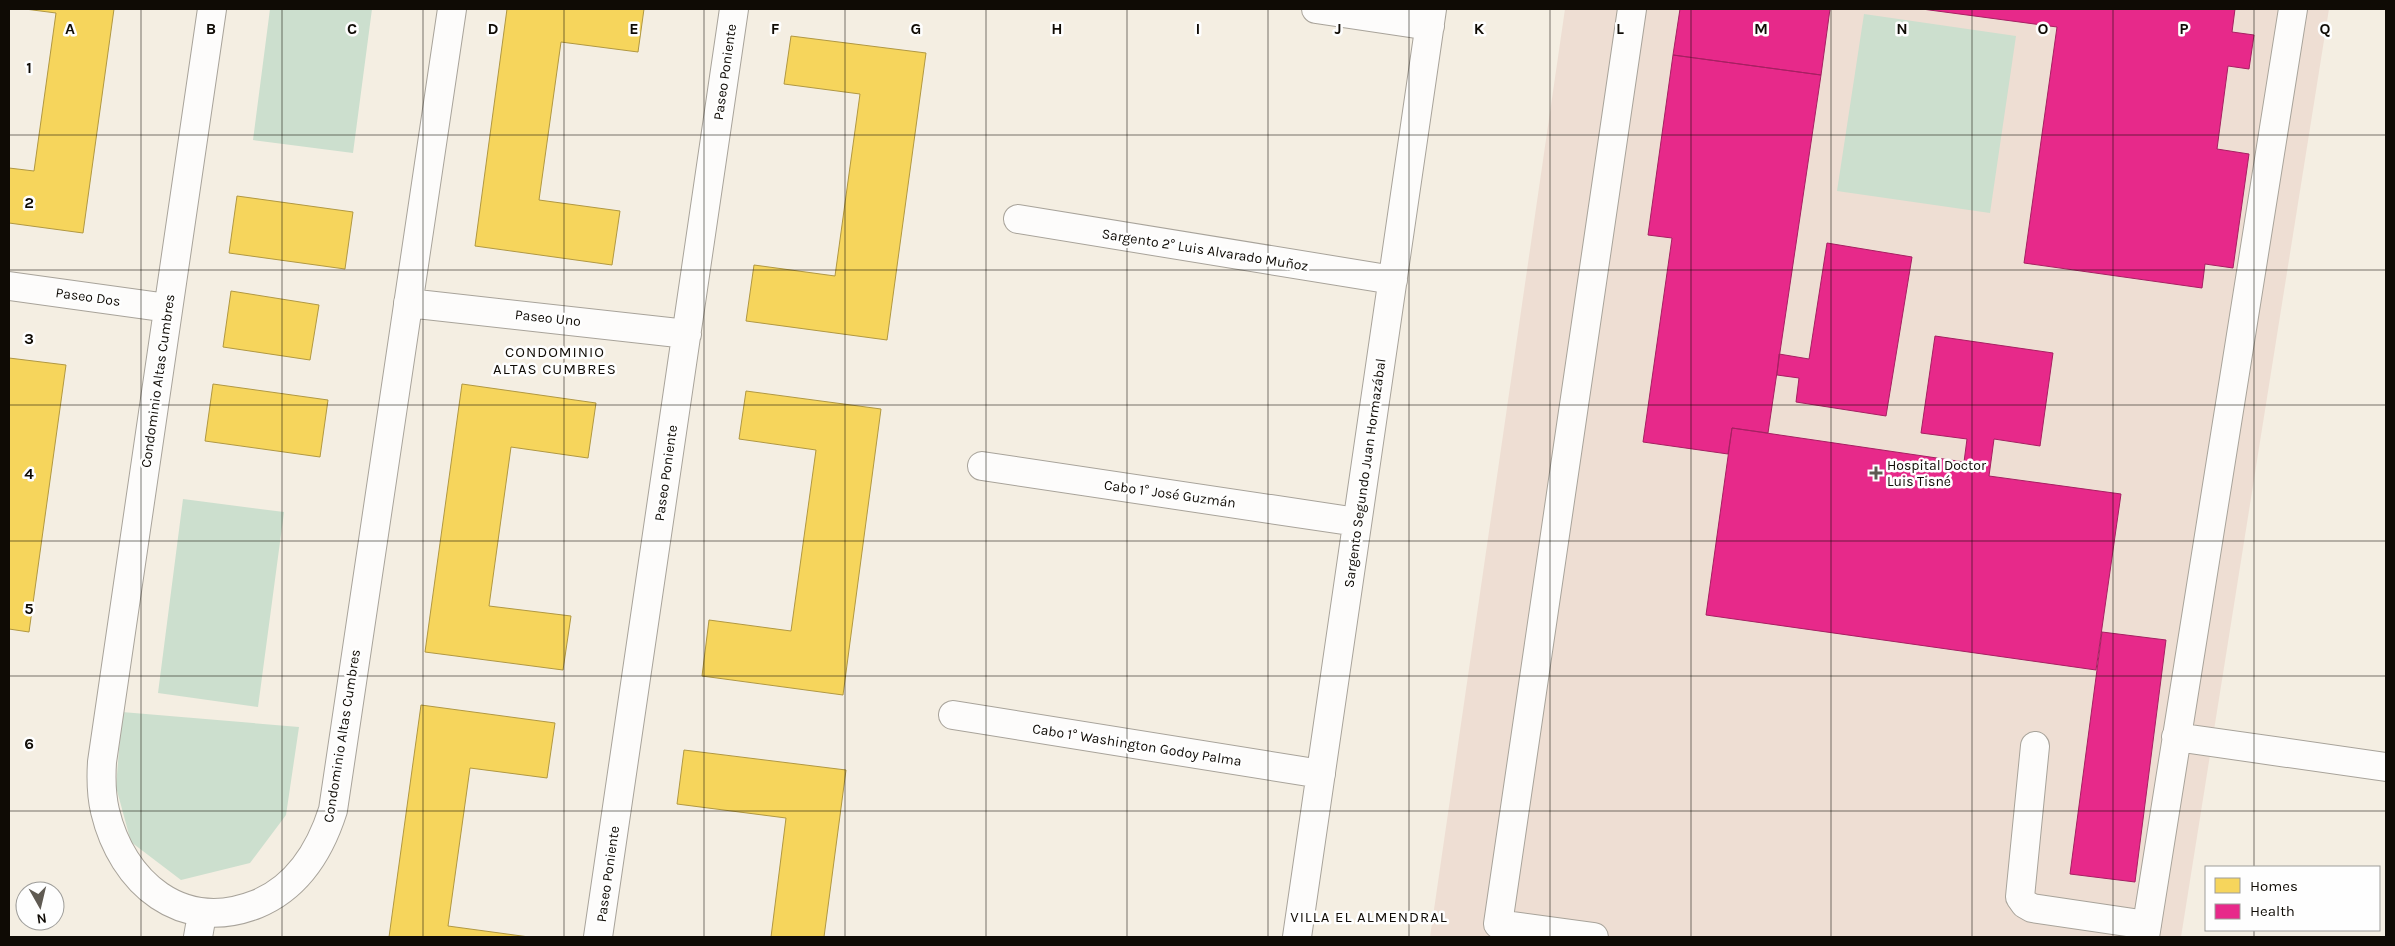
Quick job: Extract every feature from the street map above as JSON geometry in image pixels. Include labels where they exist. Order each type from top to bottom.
[{"type":"street","name":"Condominio Altas Cumbres","points":[[212,9],[103,752],[101,787],[105,812],[113,835],[136,873],[148,887],[163,899],[181,908],[200,926],[223,914],[265,900],[284,888],[301,872],[315,853],[326,832],[333,810],[452,9]]},
{"type":"street","name":"Paseo Poniente","points":[[598,937],[734,9]]},
{"type":"street","points":[[1316,9],[1431,17]]},
{"type":"street","points":[[1594,937],[1498,924],[1632,9]]},
{"type":"street","points":[[2035,746],[2020,896],[2025,904],[2032,908],[2146,931],[2293,9]]},
{"type":"street","name":"Sargento Segundo Juan Hormazábal","points":[[1297,937],[1431,17]]},
{"type":"street","name":"Sargento 2° Luis Alvarado Muñoz","points":[[1018,219],[1393,280]]},
{"type":"street","name":"Paseo Dos","points":[[9,286],[168,308]]},
{"type":"street","name":"Paseo Uno","points":[[408,303],[687,334]]},
{"type":"street","name":"Cabo 1° José Guzmán","points":[[982,466],[1357,522]]},
{"type":"street","name":"Cabo 1° Washington Godoy Palma","points":[[953,715],[1320,774]]},
{"type":"street","points":[[2176,737],[2386,767]]},
{"type":"shaded area","name":"Hospital Doctor Luis Tisné","points":[[1565,9],[2329,9],[2181,937],[1430,937]]},
{"type":"green space","points":[[270,9],[372,9],[353,153],[253,140]]},
{"type":"green space","points":[[1864,14],[2016,36],[1990,213],[1837,191]]},
{"type":"green space","points":[[183,499],[284,512],[258,707],[158,693]]},
{"type":"green space","points":[[122,712],[299,727],[286,815],[250,863],[181,880],[131,842],[116,787]]},
{"type":"building: Homes","points":[[25,9],[114,9],[83,233],[9,223],[9,168],[34,171],[56,13]]},
{"type":"building: Homes","points":[[507,9],[644,9],[638,52],[561,42],[539,200],[620,211],[612,265],[475,246]]},
{"type":"building: Homes","points":[[791,36],[926,53],[887,340],[746,321],[754,265],[835,276],[860,94],[784,84]]},
{"type":"building: Homes","points":[[237,196],[353,212],[345,269],[229,253]]},
{"type":"building: Homes","points":[[231,291],[319,305],[310,360],[223,347]]},
{"type":"building: Homes","points":[[9,358],[66,365],[29,632],[9,629]]},
{"type":"building: Homes","points":[[213,384],[328,400],[320,457],[205,441]]},
{"type":"building: Homes","points":[[462,384],[596,403],[588,458],[511,447],[489,606],[571,616],[563,670],[425,652]]},
{"type":"building: Homes","points":[[746,391],[881,409],[843,695],[702,676],[709,620],[791,631],[816,450],[739,439]]},
{"type":"building: Homes","points":[[421,705],[555,723],[547,778],[470,768],[448,926],[529,937],[389,937]]},
{"type":"building: Homes","points":[[684,750],[846,770],[824,937],[771,937],[786,818],[677,804]]},
{"type":"building: Health","points":[[1680,9],[1830,9],[1821,75],[1673,55]]},
{"type":"building: Health","points":[[1922,9],[2235,9],[2232,32],[2254,35],[2249,69],[2228,66],[2217,149],[2249,154],[2233,268],[2205,264],[2202,288],[2024,263],[2057,27]]},
{"type":"building: Health","points":[[1673,55],[1821,75],[1768,433],[1732,428],[1728,454],[1643,442],[1672,238],[1648,235]]},
{"type":"building: Health","points":[[1827,243],[1912,257],[1886,416],[1796,402],[1799,378],[1777,375],[1779,354],[1809,359]]},
{"type":"building: Health","points":[[1935,336],[2053,353],[2040,446],[1994,439],[1989,476],[2121,494],[2096,670],[1706,615],[1732,428],[1964,462],[1967,439],[1921,433]]},
{"type":"building: Health","points":[[2102,632],[2166,640],[2135,882],[2070,874]]},
{"type":"place","name":"Hospital Doctor Luis Tisné","points":[[1876,473]]},
{"type":"district","name":"CONDOMINIO ALTAS CUMBRES","points":[[555,360]]},
{"type":"district","name":"VILLA EL ALMENDRAL","points":[[1369,917]]}]
